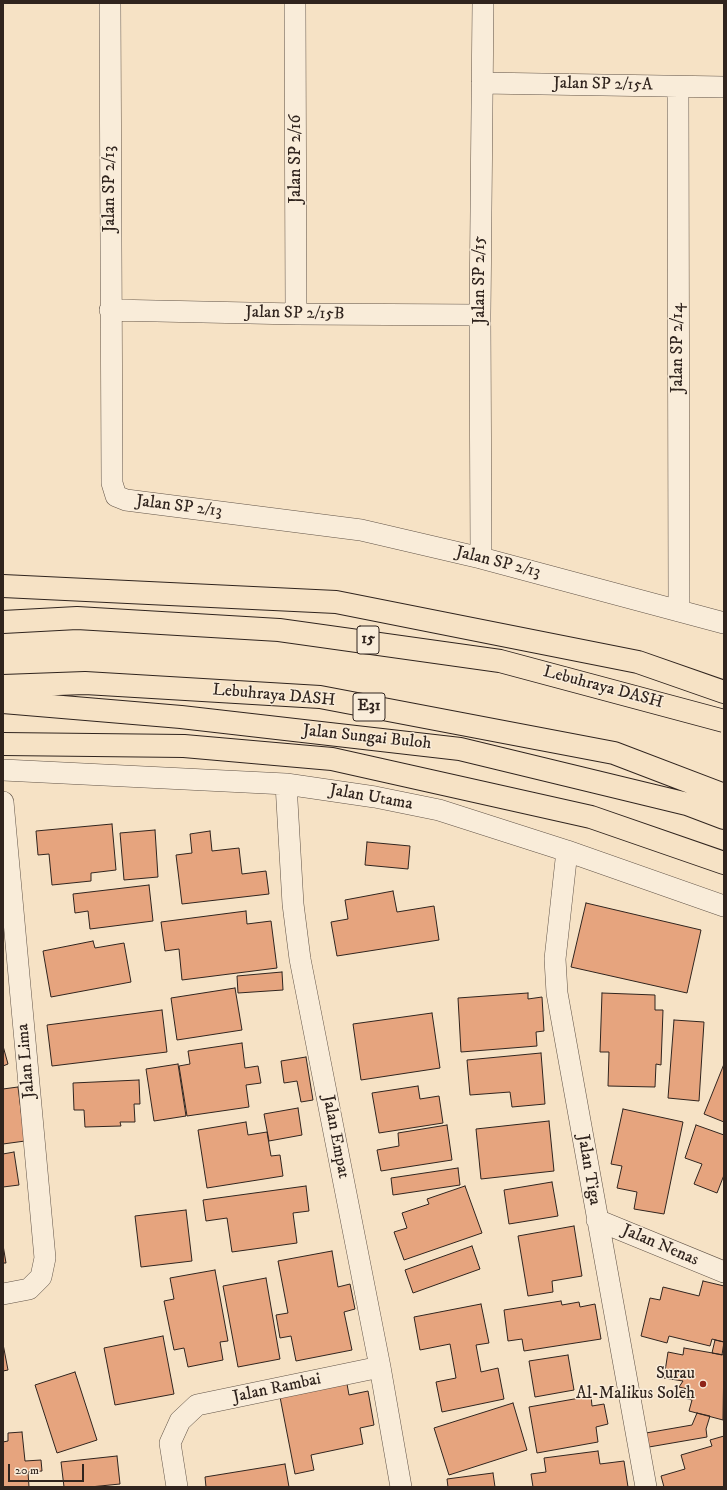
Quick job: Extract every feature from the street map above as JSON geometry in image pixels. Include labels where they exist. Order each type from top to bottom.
[{"type":"highway","points":[[3,586],[336,602],[638,662],[724,692]]},
{"type":"highway","name":"15","points":[[3,616],[164,621],[341,634],[642,699],[724,725]]},
{"type":"highway","name":"Lebuhraya DASH","points":[[3,622],[77,618],[279,630],[500,660],[724,721]]},
{"type":"highway","name":"Lebuhraya DASH","points":[[3,686],[85,684],[320,698],[614,753],[724,795]]},
{"type":"highway","name":"Jalan Sungai Buloh","points":[[3,702],[181,717],[460,749],[687,804],[724,818]]},
{"type":"highway","points":[[3,744],[184,746],[332,759],[591,817],[724,864]]},
{"type":"street","name":"Jalan SP 2/13","points":[[110,3],[110,310],[112,483],[116,496],[126,500],[361,530],[481,558],[724,623]]},
{"type":"street","name":"Jalan SP 2/16","points":[[295,3],[296,314]]},
{"type":"street","name":"Jalan SP 2/15","points":[[481,558],[480,315],[483,3]]},
{"type":"street","name":"Jalan SP 2/15A","points":[[482,82],[724,87]]},
{"type":"street","name":"Jalan SP 2/14","points":[[678,87],[678,610]]},
{"type":"street","name":"Jalan SP 2/15B","points":[[110,310],[296,314],[480,315]]},
{"type":"street","name":"Jalan Utama","points":[[3,770],[286,784],[375,797],[439,810],[566,851],[724,906]]},
{"type":"street","name":"Jalan Empat","points":[[286,784],[292,904],[300,959],[380,1367],[401,1487]]},
{"type":"street","name":"Jalan Lima","points":[[3,802],[45,1258],[41,1277],[29,1289],[3,1294]]},
{"type":"street","name":"Jalan Tiga","points":[[566,851],[555,959],[557,993],[646,1487]]},
{"type":"street","name":"Jalan Nenas","points":[[597,1220],[724,1272]]},
{"type":"street","name":"Jalan Rambai","points":[[177,1487],[170,1443],[180,1421],[197,1405],[380,1367]]},
{"type":"building","points":[[112,824],[116,870],[91,873],[91,881],[52,885],[49,854],[38,855],[36,831]]},
{"type":"building","points":[[155,830],[158,877],[124,880],[120,833]]},
{"type":"building","points":[[210,831],[212,851],[239,848],[242,874],[266,871],[269,894],[182,904],[176,855],[192,853],[190,834]]},
{"type":"building","points":[[367,842],[410,846],[408,869],[365,865]]},
{"type":"building","points":[[149,885],[153,921],[90,929],[88,911],[75,913],[73,894]]},
{"type":"building","points":[[393,891],[397,912],[434,906],[439,940],[337,956],[331,922],[348,919],[345,900]]},
{"type":"building","points":[[586,903],[701,930],[687,993],[571,967]]},
{"type":"building","points":[[246,911],[247,924],[271,921],[277,968],[182,980],[179,949],[165,951],[161,922]]},
{"type":"building","points":[[93,941],[95,948],[124,943],[131,982],[51,997],[43,951]]},
{"type":"building","points":[[282,972],[283,990],[238,993],[237,976]]},
{"type":"building","points":[[235,988],[242,1030],[177,1040],[171,998]]},
{"type":"building","points":[[528,993],[528,999],[542,997],[544,1031],[536,1032],[537,1046],[461,1052],[458,998]]},
{"type":"building","points":[[602,993],[655,995],[655,1010],[663,1010],[661,1065],[656,1064],[655,1087],[608,1086],[609,1052],[600,1052]]},
{"type":"building","points":[[162,1010],[167,1052],[52,1066],[47,1025]]},
{"type":"building","points":[[432,1013],[440,1068],[361,1080],[353,1024]]},
{"type":"building","points":[[674,1020],[704,1022],[699,1101],[668,1098]]},
{"type":"building","points":[[242,1043],[245,1068],[258,1066],[261,1083],[246,1085],[249,1107],[187,1116],[179,1066],[190,1064],[188,1051]]},
{"type":"building","points":[[3,1046],[8,1064],[3,1066]]},
{"type":"building","points":[[541,1053],[545,1104],[512,1107],[510,1092],[470,1095],[467,1060]]},
{"type":"building","points":[[306,1057],[313,1100],[301,1102],[297,1081],[284,1083],[281,1061]]},
{"type":"building","points":[[178,1064],[186,1116],[154,1121],[146,1069]]},
{"type":"building","points":[[724,1064],[724,1122],[704,1114]]},
{"type":"building","points":[[139,1080],[140,1104],[134,1104],[135,1122],[120,1122],[121,1126],[85,1127],[84,1110],[74,1110],[73,1083]]},
{"type":"building","points":[[418,1086],[420,1099],[439,1096],[443,1123],[379,1133],[372,1093]]},
{"type":"building","points":[[18,1087],[25,1141],[3,1144],[3,1089]]},
{"type":"building","points":[[298,1108],[302,1135],[269,1141],[264,1114]]},
{"type":"building","points":[[623,1109],[683,1122],[664,1214],[634,1209],[637,1192],[617,1188],[622,1166],[611,1164]]},
{"type":"building","points":[[549,1121],[554,1171],[481,1179],[476,1129]]},
{"type":"building","points":[[246,1122],[248,1135],[267,1132],[271,1156],[280,1155],[283,1176],[207,1188],[198,1130]]},
{"type":"building","points":[[447,1125],[452,1160],[381,1171],[377,1150],[399,1146],[398,1133]]},
{"type":"building","points":[[696,1125],[724,1135],[724,1175],[717,1193],[694,1184],[702,1164],[685,1158]]},
{"type":"building","points":[[14,1152],[19,1185],[3,1187],[3,1154]]},
{"type":"building","points":[[458,1168],[460,1185],[393,1195],[391,1178]]},
{"type":"building","points":[[552,1182],[558,1216],[509,1224],[504,1190]]},
{"type":"building","points":[[306,1186],[309,1211],[293,1213],[297,1243],[232,1252],[227,1218],[206,1221],[203,1200]]},
{"type":"building","points":[[465,1186],[482,1233],[404,1260],[394,1232],[407,1228],[402,1213],[429,1204],[427,1199]]},
{"type":"building","points":[[186,1210],[192,1261],[141,1267],[135,1216]]},
{"type":"building","points":[[574,1226],[582,1276],[552,1281],[553,1292],[528,1296],[518,1236]]},
{"type":"building","points":[[3,1245],[6,1263],[3,1263]]},
{"type":"building","points":[[472,1246],[480,1269],[413,1293],[405,1270]]},
{"type":"building","points":[[332,1251],[338,1287],[350,1284],[355,1309],[344,1312],[352,1350],[296,1361],[291,1336],[280,1338],[276,1315],[288,1313],[278,1261]]},
{"type":"building","points":[[215,1270],[228,1341],[220,1342],[223,1360],[188,1367],[184,1348],[174,1350],[164,1301],[174,1299],[170,1278]]},
{"type":"building","points":[[266,1278],[280,1359],[238,1367],[223,1286]]},
{"type":"building","points":[[703,1281],[724,1286],[724,1342],[712,1339],[710,1346],[669,1336],[667,1343],[641,1336],[650,1298],[660,1300],[663,1287],[699,1296]]},
{"type":"building","points":[[561,1301],[562,1305],[579,1302],[580,1307],[595,1304],[601,1339],[524,1351],[522,1339],[508,1341],[504,1310]]},
{"type":"building","points":[[481,1304],[489,1343],[476,1345],[481,1372],[498,1368],[504,1399],[442,1412],[436,1382],[456,1378],[450,1344],[420,1350],[414,1317]]},
{"type":"building","points":[[163,1336],[174,1394],[115,1405],[104,1348]]},
{"type":"building","points":[[715,1340],[724,1342],[722,1355],[712,1353]]},
{"type":"building","points":[[3,1344],[8,1370],[3,1371]]},
{"type":"building","name":"Surau Al-Malikus Soleh","points":[[684,1348],[724,1355],[723,1420],[689,1411],[692,1400],[684,1398],[687,1389],[679,1387],[683,1381],[664,1378],[668,1352],[683,1355]]},
{"type":"building","points":[[568,1355],[574,1390],[535,1397],[529,1361]]},
{"type":"building","points":[[75,1372],[97,1440],[57,1453],[35,1385]]},
{"type":"building","points":[[347,1384],[349,1395],[368,1391],[374,1425],[360,1428],[363,1444],[311,1455],[314,1470],[295,1474],[280,1397]]},
{"type":"building","points":[[591,1396],[592,1406],[604,1404],[608,1424],[596,1427],[598,1442],[537,1453],[529,1407]]},
{"type":"building","points":[[513,1403],[527,1450],[449,1475],[434,1428]]},
{"type":"building","points":[[697,1413],[710,1416],[706,1429],[707,1437],[649,1447],[646,1433],[692,1425]]},
{"type":"building","points":[[22,1432],[25,1461],[41,1460],[42,1471],[28,1472],[29,1487],[3,1487],[3,1442],[8,1441],[8,1433]]},
{"type":"building","points":[[724,1436],[724,1487],[664,1487],[661,1476],[685,1469],[681,1455],[712,1446],[710,1440]]},
{"type":"building","points":[[598,1451],[600,1464],[624,1461],[628,1487],[533,1487],[531,1474],[546,1472],[544,1458]]},
{"type":"building","points":[[117,1456],[120,1484],[90,1487],[64,1487],[61,1462]]},
{"type":"building","points":[[285,1464],[289,1487],[206,1487],[205,1477]]},
{"type":"building","points":[[493,1473],[495,1487],[448,1487],[447,1479]]},
{"type":"place","name":"Surau Al-Malikus Soleh","points":[[703,1384]]}]
